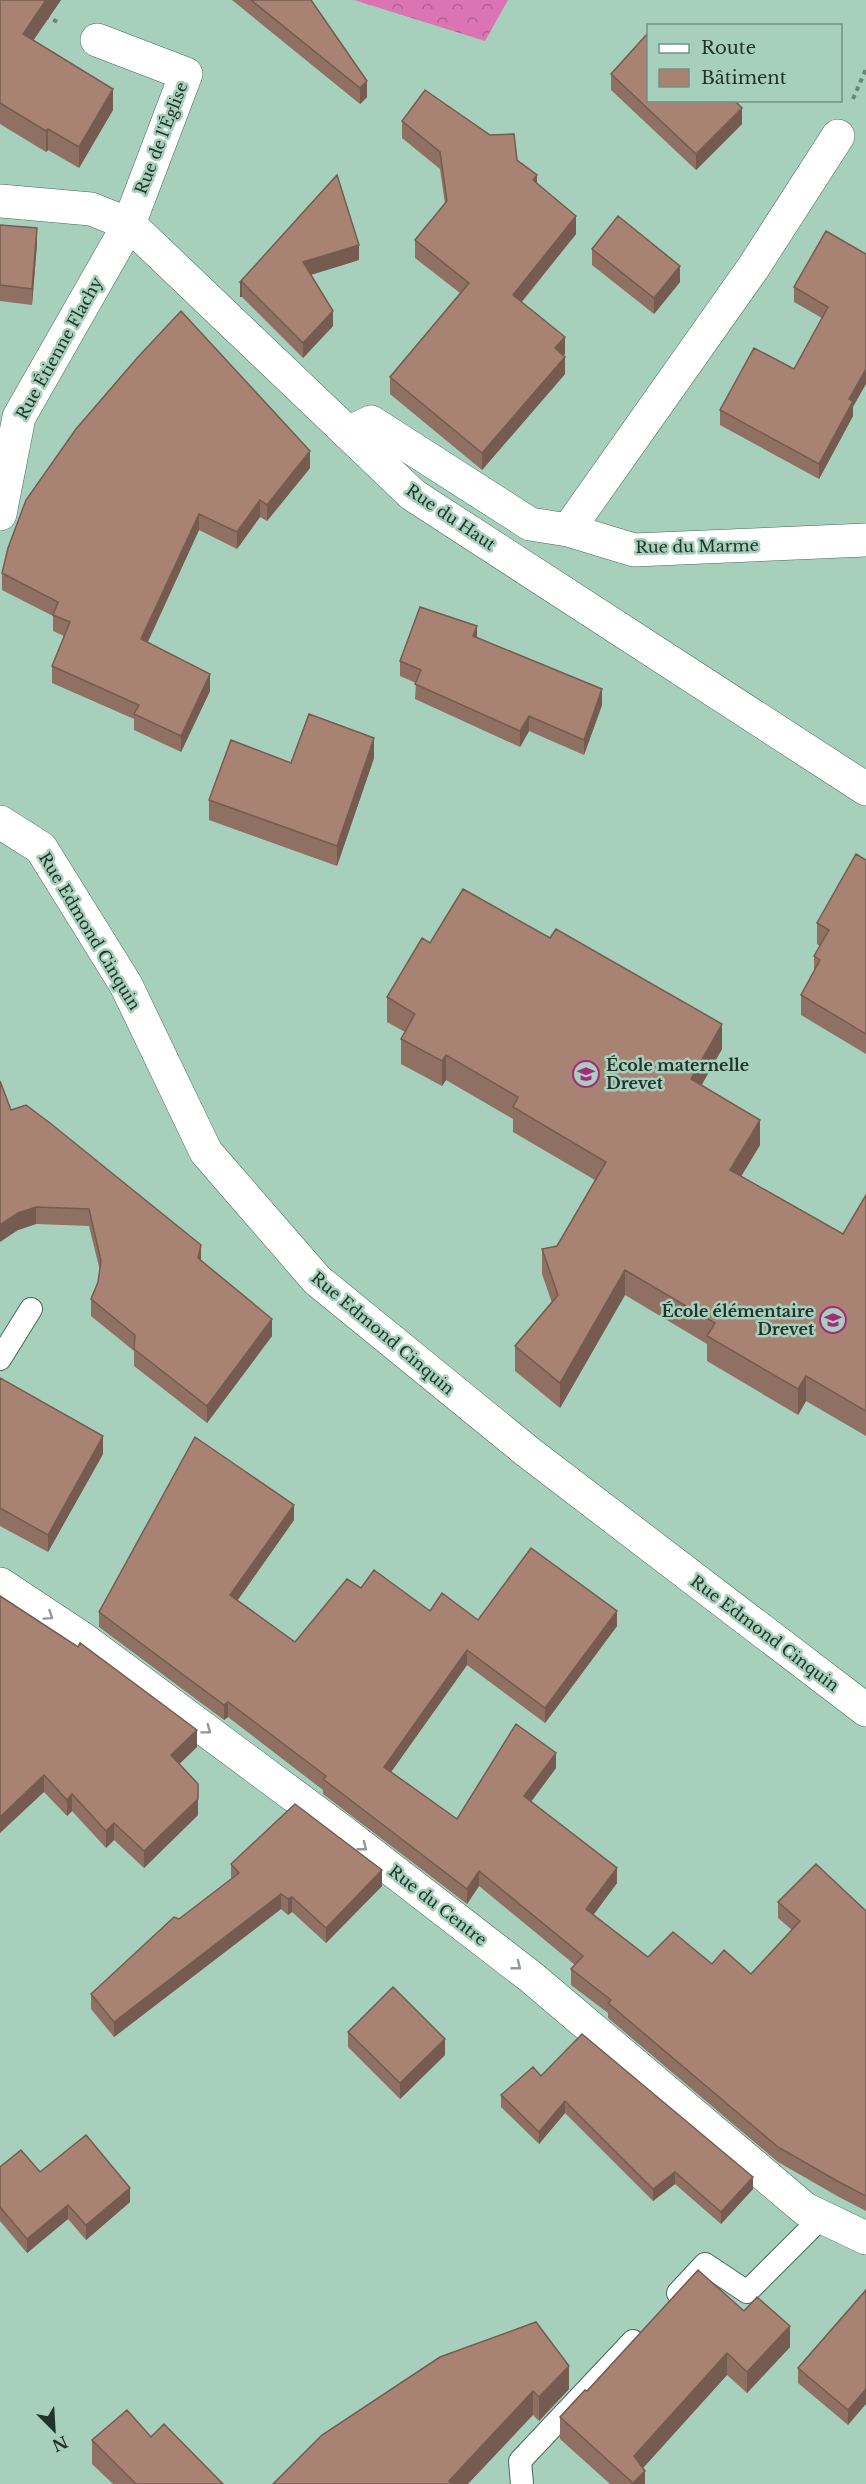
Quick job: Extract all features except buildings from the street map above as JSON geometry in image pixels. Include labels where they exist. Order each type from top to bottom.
[{"type":"street","name":"Rue de l'Église","points":[[97,40],[186,74],[129,224]]},
{"type":"street","points":[[568,530],[753,267],[838,136]]},
{"type":"street","name":"Rue du Haut","points":[[0,201],[91,209],[129,224],[413,495],[866,789]]},
{"type":"street","name":"Rue Étienne Flachy","points":[[0,514],[18,417],[129,224]]},
{"type":"street","name":"Rue du Marme","points":[[348,433],[371,422],[530,524],[568,530],[634,550],[866,540]]},
{"type":"street","name":"Rue Edmond Cinquin","points":[[0,822],[41,848],[126,985],[206,1152],[316,1280],[528,1452],[866,1710]]},
{"type":"street","name":"Rue du Centre","points":[[0,1584],[83,1639],[339,1829],[531,1977],[805,2209],[866,2238]]},
{"type":"lane","points":[[0,1359],[31,1309]]},
{"type":"lane","points":[[665,2307],[705,2264],[747,2292],[822,2217]]},
{"type":"lane","points":[[522,2484],[520,2461],[649,2324]]},
{"type":"green space","points":[[354,0],[508,0],[485,41]]},
{"type":"place","name":"École maternelle Drevet","points":[[586,1074]]},
{"type":"place","name":"École élémentaire Drevet","points":[[833,1320]]}]
